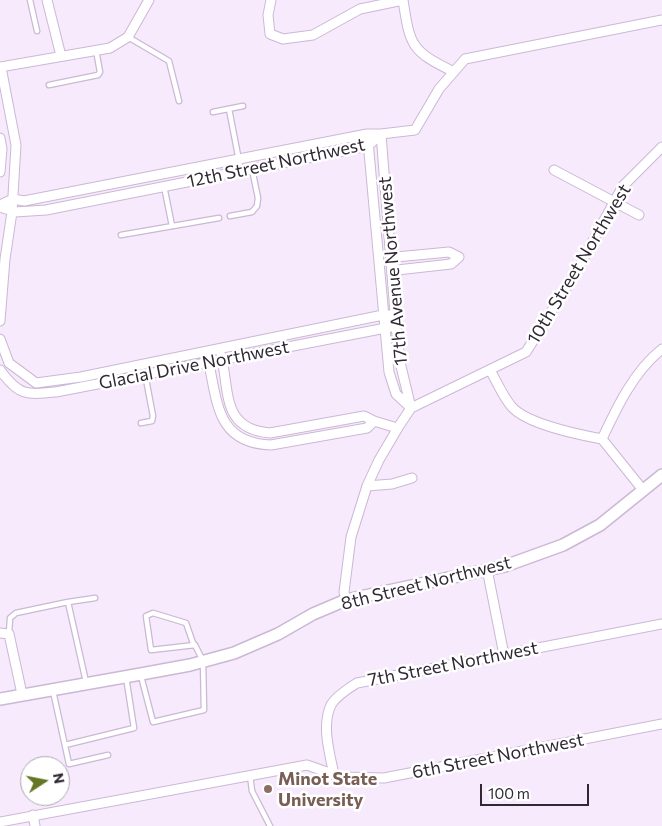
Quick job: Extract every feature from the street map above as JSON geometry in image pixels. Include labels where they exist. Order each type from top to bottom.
[{"type":"street","points":[[47,0],[61,56]]},
{"type":"street","points":[[0,321],[3,259],[12,212],[16,145],[1,67],[110,48],[128,37],[149,0]]},
{"type":"street","points":[[270,0],[268,15],[270,34],[283,39],[313,35],[360,8],[403,0],[408,34],[415,47],[427,58],[454,72]]},
{"type":"street","name":"12th Street Northwest","points":[[0,206],[12,212],[46,210],[368,146],[381,134],[414,130],[439,89],[465,59],[662,20]]},
{"type":"street","points":[[0,206],[13,199],[24,201],[367,134],[381,134]]},
{"type":"street","points":[[367,134],[389,372],[396,394],[411,408]]},
{"type":"street","name":"17th Avenue Northwest","points":[[381,134],[396,326],[400,362],[411,408]]},
{"type":"street","points":[[0,138],[2,149],[0,172]]},
{"type":"street","name":"10th Street Northwest","points":[[490,370],[526,352],[576,272],[623,186],[662,147]]},
{"type":"street","points":[[554,170],[639,216]]},
{"type":"street","points":[[380,264],[390,263],[396,257],[449,252],[458,257],[451,264],[397,270],[390,263]]},
{"type":"street","points":[[0,339],[3,360],[36,383],[81,377],[206,350],[395,314]]},
{"type":"street","name":"Glacial Drive Northwest","points":[[1,374],[11,385],[31,395],[56,392],[396,326]]},
{"type":"street","points":[[219,348],[229,405],[235,418],[245,426],[258,432],[270,433],[364,416],[397,428]]},
{"type":"street","points":[[602,439],[614,413],[633,382],[653,356],[662,349]]},
{"type":"street","points":[[206,350],[218,408],[224,423],[238,436],[255,444],[271,445],[367,428],[374,421]]},
{"type":"street","points":[[1,374],[13,367]]},
{"type":"street","points":[[346,600],[344,592],[351,537],[367,486],[397,428],[411,408],[490,370],[512,408],[536,422],[577,435],[602,439],[643,490]]},
{"type":"street","name":"8th Street Northwest","points":[[0,699],[126,677],[234,654],[278,634],[313,614],[346,600],[505,566],[563,545],[600,525],[662,475]]},
{"type":"street","points":[[367,486],[392,484],[412,478]]},
{"type":"street","points":[[487,570],[504,655]]},
{"type":"street","name":"7th Street Northwest","points":[[334,774],[327,724],[331,705],[344,692],[358,683],[662,624]]},
{"type":"street","points":[[4,634],[22,694]]},
{"type":"street","name":"6th Street Northwest","points":[[334,774],[347,778],[384,778],[662,724]]},
{"type":"street","points":[[0,822],[307,765],[334,774]]},
{"type":"street","points":[[33,815],[35,826]]},
{"type":"lane","points":[[30,0],[37,31]]},
{"type":"lane","points":[[128,37],[169,61],[180,101]]},
{"type":"lane","points":[[49,86],[98,75],[100,72],[96,50]]},
{"type":"lane","points":[[212,112],[243,106]]},
{"type":"lane","points":[[228,109],[241,171]]},
{"type":"lane","points":[[230,216],[252,212],[257,206],[258,198],[252,169]]},
{"type":"lane","points":[[164,186],[172,226]]},
{"type":"lane","points":[[374,202],[385,203]]},
{"type":"lane","points":[[121,235],[219,218]]},
{"type":"lane","points":[[141,423],[152,421],[153,416],[145,374]]},
{"type":"lane","points":[[4,634],[10,618],[16,613],[95,598]]},
{"type":"lane","points":[[68,602],[86,683]]},
{"type":"lane","points":[[141,674],[153,722],[204,710],[203,661],[186,624],[153,612],[146,616],[151,650],[195,645]]},
{"type":"lane","points":[[65,744],[134,728],[126,677]]},
{"type":"lane","points":[[53,690],[69,764],[108,755]]},
{"type":"lane","points":[[250,775],[252,792],[270,826]]},
{"type":"place","name":"Minot State University","points":[[268,789]]}]
